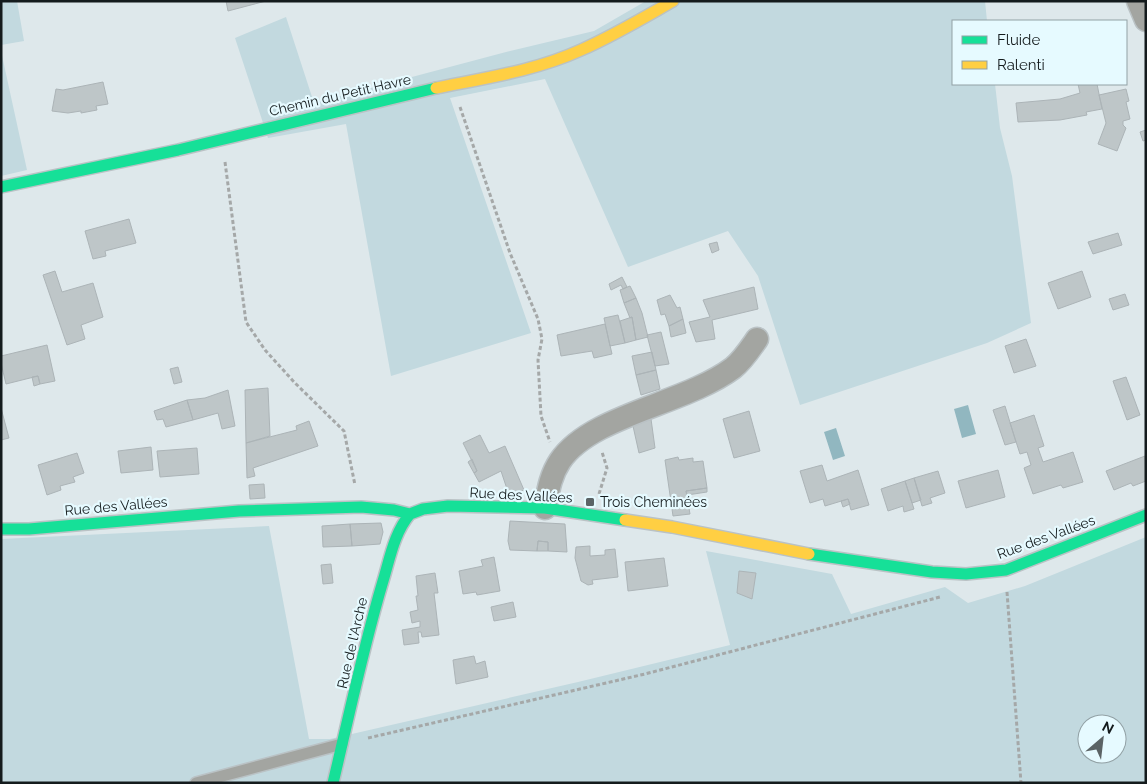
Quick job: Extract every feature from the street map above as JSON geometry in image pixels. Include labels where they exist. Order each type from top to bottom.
[{"type":"street","name":"Chemin du Petit Havre","points":[[1,188],[178,150],[452,85],[524,70],[580,51],[621,31],[674,1]]},
{"type":"street","points":[[1138,1],[1146,20]]},
{"type":"street","points":[[545,508],[551,478],[572,447],[600,428],[712,382],[734,367],[746,355],[757,339]]},
{"type":"street","name":"Rue des Vallées","points":[[1,529],[239,511],[361,507],[394,510],[410,514],[423,508],[448,506],[545,508],[672,527],[791,551],[932,572],[966,574],[1006,570],[1146,515]]},
{"type":"street","name":"Rue de l'Arche","points":[[334,783],[380,587],[402,522],[410,514]]},
{"type":"lane","points":[[196,783],[343,744]]},
{"type":"path","points":[[452,85],[510,253],[538,319],[542,339],[538,360],[540,416],[552,448],[563,458]]},
{"type":"path","points":[[222,139],[246,322],[265,350],[295,383],[344,431],[352,474],[361,507]]},
{"type":"path","points":[[589,436],[601,451],[607,468],[602,488],[589,515]]},
{"type":"path","points":[[1006,570],[1021,783]]},
{"type":"path","points":[[343,744],[644,674],[946,596]]},
{"type":"shaded area","points":[[1,1],[17,1],[24,41],[1,45]]},
{"type":"shaded area","points":[[646,1],[985,1],[987,20],[952,20],[952,85],[995,85],[1000,128],[1012,176],[1031,323],[987,343],[800,405],[758,276],[728,231],[628,267],[545,79],[450,98],[531,333],[391,376],[346,124],[268,138],[235,38],[286,17],[314,103],[506,52],[594,31]]},
{"type":"shaded area","points":[[1,51],[27,170],[1,176]]},
{"type":"shaded area","points":[[968,405],[976,434],[962,438],[954,409]]},
{"type":"shaded area","points":[[836,428],[845,456],[833,460],[824,432]]},
{"type":"shaded area","points":[[269,526],[309,739],[330,739],[730,645],[706,551],[832,574],[851,614],[945,587],[968,603],[1025,586],[1146,537],[1146,783],[1,783],[1,539]]},
{"type":"building","points":[[226,1],[266,1],[228,11]]},
{"type":"building","points":[[103,82],[108,104],[96,106],[97,110],[81,113],[81,111],[68,113],[52,111],[56,89],[63,90]]},
{"type":"building","points":[[1078,85],[1097,85],[1102,109],[1086,112],[1087,115],[1060,120],[1018,122],[1016,103],[1060,99],[1080,93]]},
{"type":"building","points":[[1126,89],[1129,101],[1126,102],[1130,119],[1123,121],[1123,125],[1126,128],[1117,151],[1098,144],[1106,123],[1099,95]]},
{"type":"building","points":[[1146,130],[1146,140],[1143,141],[1140,132]]},
{"type":"building","points":[[129,219],[136,243],[105,251],[106,256],[93,259],[85,231]]},
{"type":"building","points":[[1118,233],[1122,245],[1093,254],[1088,242]]},
{"type":"building","points":[[717,242],[719,250],[712,253],[709,244]]},
{"type":"building","points":[[55,271],[62,292],[93,283],[103,317],[81,325],[85,339],[67,345],[43,275]]},
{"type":"building","points":[[1082,271],[1091,297],[1058,309],[1048,283]]},
{"type":"building","points":[[622,277],[627,287],[623,289],[621,285],[611,290],[609,284]]},
{"type":"building","points":[[630,286],[636,298],[624,303],[620,290]]},
{"type":"building","points":[[754,287],[758,309],[712,320],[715,339],[696,342],[689,322],[710,317],[703,300]]},
{"type":"building","points":[[1125,294],[1129,305],[1113,310],[1109,299]]},
{"type":"building","points":[[670,295],[677,308],[680,307],[683,319],[669,326],[665,314],[661,315],[657,300]]},
{"type":"building","points":[[636,298],[648,337],[636,340],[632,317],[630,318],[624,303]]},
{"type":"building","points":[[618,315],[625,343],[610,346],[604,318]]},
{"type":"building","points":[[632,317],[636,340],[625,343],[620,321]]},
{"type":"building","points":[[683,319],[686,333],[671,337],[669,326]]},
{"type":"building","points":[[605,324],[612,354],[594,358],[592,351],[561,356],[557,335]]},
{"type":"building","points":[[661,332],[669,364],[655,366],[647,335]]},
{"type":"building","points":[[1026,339],[1036,366],[1014,373],[1005,346]]},
{"type":"building","points":[[47,345],[55,381],[40,384],[38,376],[6,384],[1,356]]},
{"type":"building","points":[[652,352],[656,370],[636,375],[632,356]]},
{"type":"building","points":[[178,367],[182,382],[174,384],[170,369]]},
{"type":"building","points":[[656,370],[660,389],[641,395],[636,375]]},
{"type":"building","points":[[38,376],[40,384],[34,386],[32,377]]},
{"type":"building","points":[[1126,377],[1140,415],[1127,420],[1113,381]]},
{"type":"building","points":[[268,388],[270,436],[246,443],[245,390]]},
{"type":"building","points":[[228,390],[235,426],[222,429],[218,413],[193,420],[187,400],[205,398]]},
{"type":"building","points":[[187,400],[193,420],[166,427],[163,419],[157,420],[154,411]]},
{"type":"building","points":[[1005,406],[1016,442],[1005,445],[993,410]]},
{"type":"building","points":[[1,408],[9,438],[1,440]]},
{"type":"building","points":[[749,411],[760,451],[734,458],[723,419]]},
{"type":"building","points":[[1034,415],[1044,446],[1038,448],[1043,462],[1073,452],[1083,482],[1063,488],[1061,485],[1033,494],[1024,468],[1031,465],[1027,452],[1020,454],[1010,423]]},
{"type":"building","points":[[651,419],[655,448],[639,453],[633,426]]},
{"type":"building","points":[[309,421],[318,446],[253,468],[255,476],[247,478],[246,443],[297,430],[296,426]]},
{"type":"building","points":[[480,435],[489,453],[505,446],[524,490],[509,495],[501,471],[479,482],[474,473],[477,471],[463,443]]},
{"type":"building","points":[[151,447],[153,470],[121,473],[118,451]]},
{"type":"building","points":[[197,448],[199,474],[160,477],[157,451]]},
{"type":"building","points":[[77,453],[84,473],[73,477],[75,482],[60,486],[61,490],[47,495],[38,465]]},
{"type":"building","points":[[1145,456],[1146,481],[1133,486],[1131,483],[1114,490],[1106,471]]},
{"type":"building","points":[[678,457],[679,460],[693,458],[693,462],[703,461],[707,488],[686,491],[690,514],[673,516],[665,460]]},
{"type":"building","points":[[472,459],[477,471],[474,473],[468,462]]},
{"type":"building","points":[[822,465],[827,481],[858,470],[869,505],[851,510],[848,499],[825,506],[823,499],[810,503],[800,471]]},
{"type":"building","points":[[998,470],[1005,497],[966,508],[958,481]]},
{"type":"building","points":[[938,471],[945,493],[930,498],[932,503],[922,506],[914,478]]},
{"type":"building","points":[[914,478],[921,500],[912,503],[905,481]]},
{"type":"building","points":[[905,481],[914,509],[904,512],[903,506],[888,511],[881,489]]},
{"type":"building","points":[[264,484],[265,498],[250,499],[249,485]]},
{"type":"building","points":[[707,488],[707,492],[687,495],[686,491]]},
{"type":"building","points":[[848,499],[850,504],[843,507],[841,501]]},
{"type":"building","points":[[510,521],[565,524],[567,552],[548,551],[548,542],[538,541],[537,551],[510,550],[508,541]]},
{"type":"building","points":[[381,523],[383,532],[380,544],[352,546],[350,524]]},
{"type":"building","points":[[350,524],[352,546],[323,547],[322,526]]},
{"type":"building","points":[[538,541],[548,542],[548,551],[537,551]]},
{"type":"building","points":[[590,546],[590,556],[605,555],[605,550],[615,549],[618,577],[592,580],[593,584],[588,585],[581,581],[575,558],[576,547]]},
{"type":"building","points":[[494,557],[500,591],[477,595],[476,592],[463,594],[459,571],[483,566],[481,560]]},
{"type":"building","points":[[664,558],[668,586],[628,591],[625,562]]},
{"type":"building","points":[[331,564],[333,583],[323,584],[321,565]]},
{"type":"building","points":[[739,571],[756,573],[752,599],[737,593]]},
{"type":"building","points":[[435,573],[438,593],[434,593],[439,635],[422,637],[421,632],[418,632],[419,643],[404,645],[402,630],[420,627],[420,621],[412,623],[410,612],[418,610],[416,576]]},
{"type":"building","points":[[513,602],[516,617],[494,621],[491,607]]},
{"type":"building","points":[[474,656],[476,664],[485,661],[488,677],[456,684],[453,660]]},
{"type":"traffic: fast","points":[[1,187],[178,150],[436,88]]},
{"type":"traffic: fast","points":[[1,529],[29,529],[239,511],[361,507],[394,510],[410,514],[423,509],[448,506],[545,508],[625,520]]},
{"type":"traffic: fast","points":[[333,783],[390,555],[396,537],[410,514]]},
{"type":"traffic: fast","points":[[809,554],[932,572],[966,574],[1006,570],[1146,515]]},
{"type":"traffic: slow","points":[[436,88],[510,73],[564,57],[605,39],[673,1]]},
{"type":"traffic: slow","points":[[625,520],[672,527],[809,554]]},
{"type":"place","name":"Trois Cheminées","points":[[590,502]]}]
